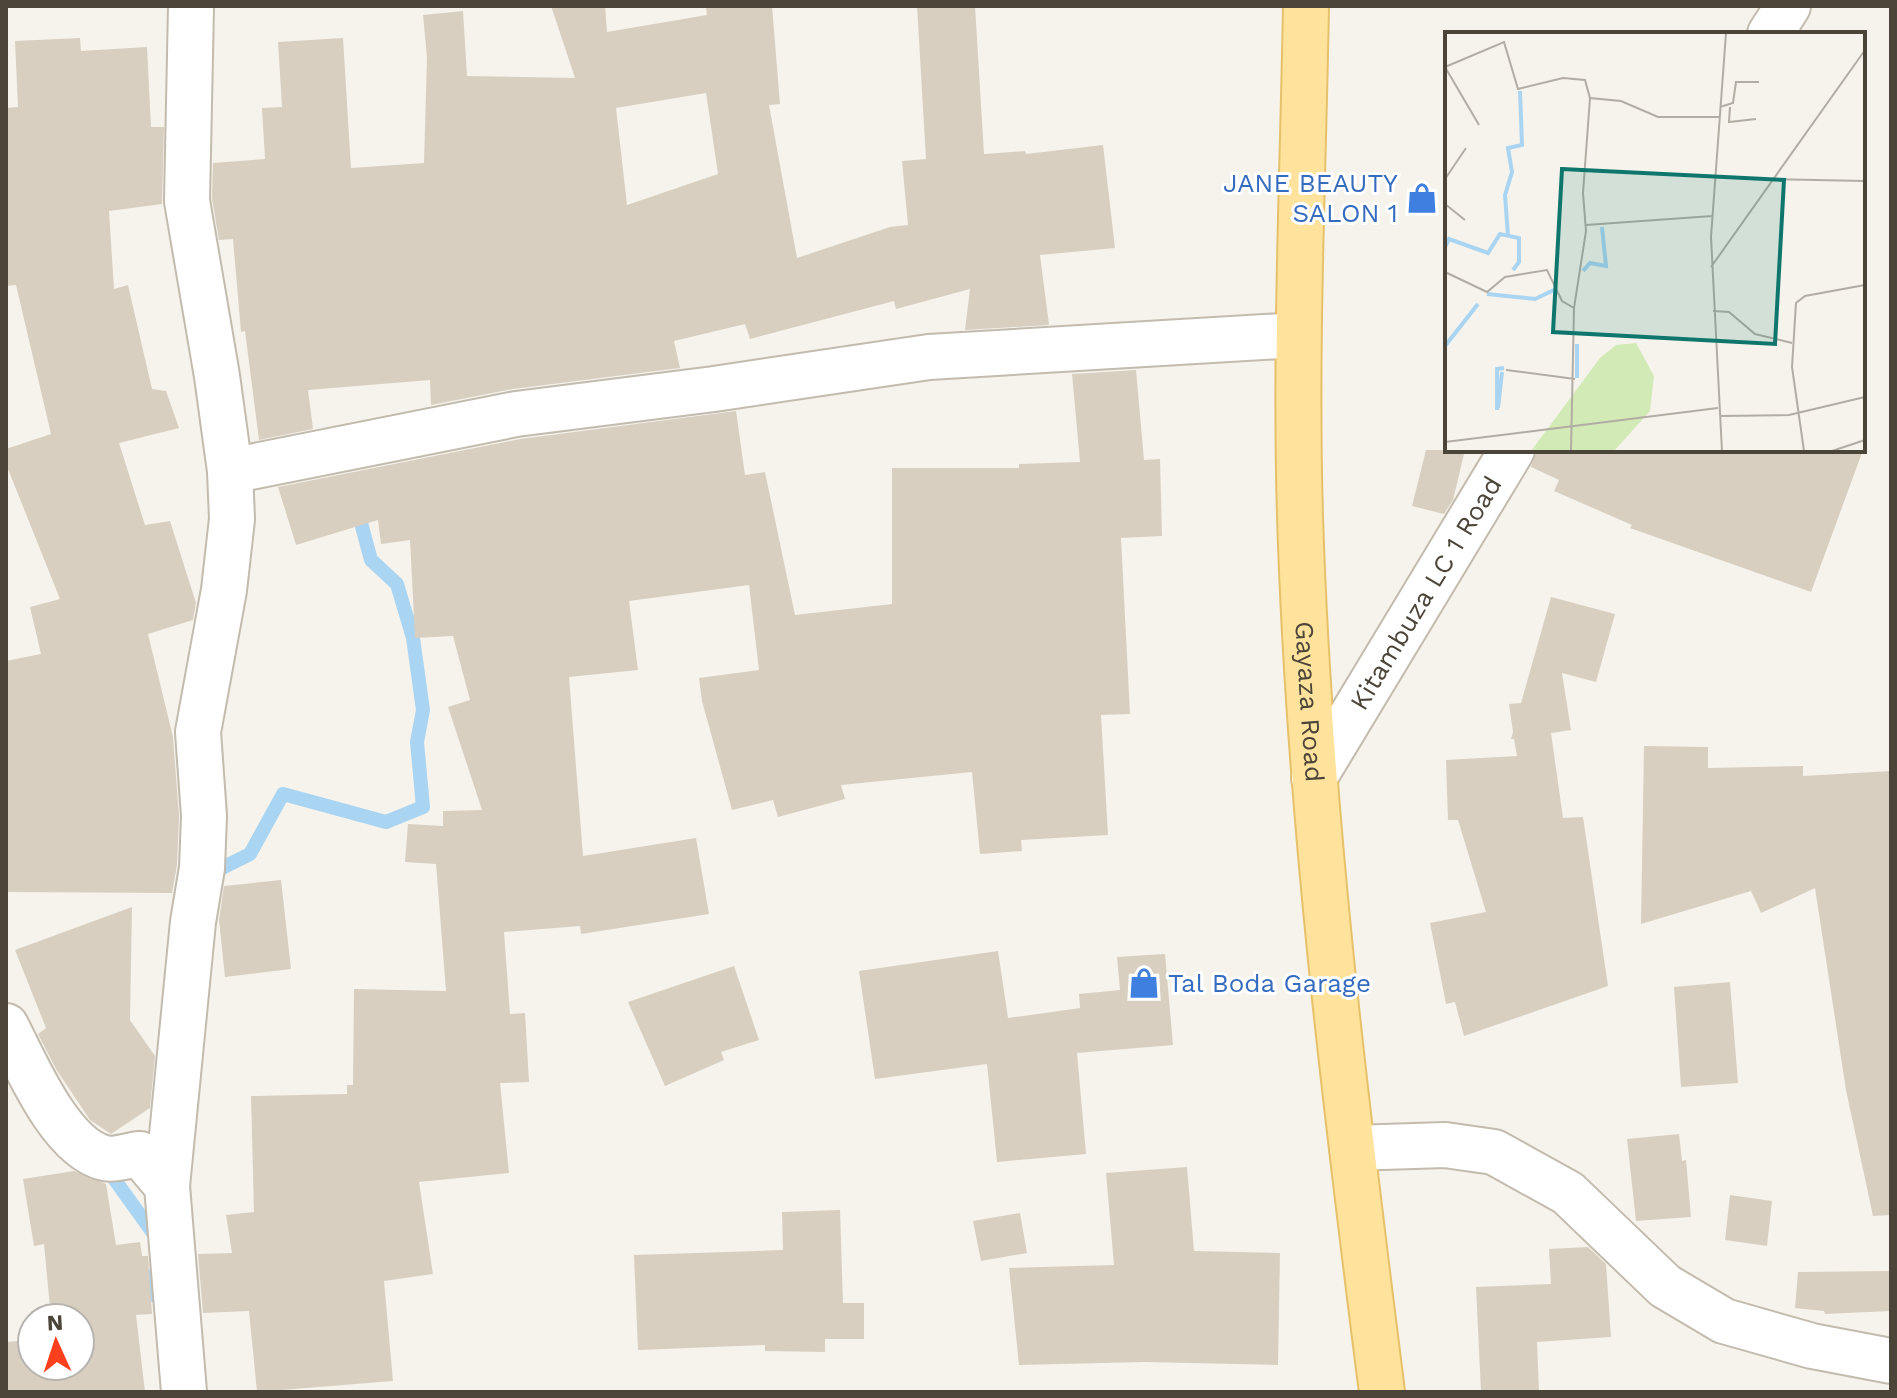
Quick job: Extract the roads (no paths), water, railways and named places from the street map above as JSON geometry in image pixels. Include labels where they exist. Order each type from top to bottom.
[{"type":"main road","name":"Gayaza Road","points":[[1306,6],[1298,335],[1300,516],[1314,778],[1352,1148],[1382,1392]]},
{"type":"street","points":[[184,1392],[167,1186],[193,922],[202,868],[204,816],[198,732],[230,552],[230,471],[187,201],[191,6]]},
{"type":"street","points":[[1771,32],[1788,6]]},
{"type":"street","points":[[230,471],[516,414],[929,357],[1298,335]]},
{"type":"street","name":"Kitambuza LC 1 Road","points":[[1314,778],[1511,452]]},
{"type":"street","points":[[6,1026],[47,1105],[75,1141],[105,1159],[140,1154],[167,1186]]},
{"type":"street","points":[[1352,1148],[1445,1145],[1494,1152],[1568,1193],[1665,1286],[1724,1321],[1812,1346],[1891,1361]]},
{"type":"waterway","points":[[210,878],[220,869],[250,854],[283,794],[386,822],[423,807],[417,742],[423,710],[413,638],[397,584],[371,560],[357,508]]},
{"type":"waterway","points":[[105,1166],[158,1240]]},
{"type":"waterway","points":[[153,1295],[156,1272]]},
{"type":"place","name":"JANE BEAUTY SALON 1","points":[[1422,198]]},
{"type":"place","name":"Tal Boda Garage","points":[[1144,983]]}]
